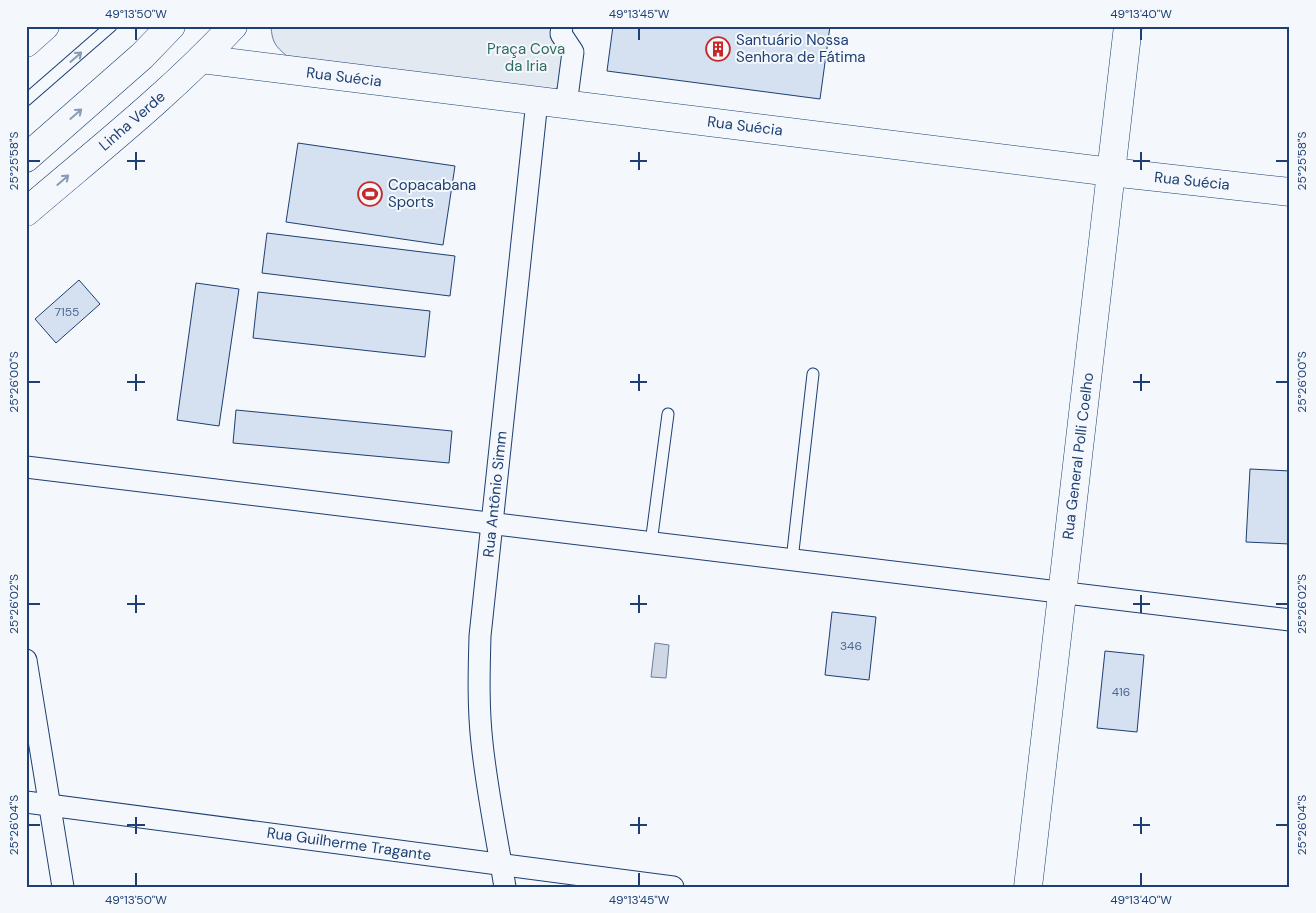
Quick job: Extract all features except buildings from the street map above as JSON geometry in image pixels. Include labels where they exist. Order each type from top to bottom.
[{"type":"main road","points":[[26,43],[45,26]]},
{"type":"main road","points":[[26,158],[142,56],[171,26]]},
{"type":"main road","name":"Linha Verde","points":[[26,212],[162,95],[202,59],[233,26]]},
{"type":"main road","name":"Rua General Polli Coelho","points":[[1028,887],[1128,26]]},
{"type":"main road","name":"Rua Suécia","points":[[202,59],[1111,172],[1290,192]]},
{"type":"street","points":[[562,26],[561,34],[573,52],[566,105]]},
{"type":"street","name":"Rua Antônio Simm","points":[[505,887],[482,741],[478,688],[480,636],[537,101]]},
{"type":"street","points":[[26,467],[1290,620]]},
{"type":"street","points":[[26,660],[63,887]]},
{"type":"street","name":"Rua Guilherme Tragante","points":[[26,802],[672,887]]},
{"type":"lane","points":[[26,100],[110,26]]},
{"type":"lane","points":[[792,560],[813,374]]},
{"type":"lane","points":[[651,543],[668,414]]},
{"type":"green space","name":"Praça Cova da Iria","points":[[271,26],[554,26],[564,53],[558,87],[554,90],[287,56],[275,43]]},
{"type":"shaded area","points":[[655,643],[669,645],[666,678],[651,677]]},
{"type":"place","name":"Santuário Nossa Senhora de Fátima","points":[[718,49]]},
{"type":"place","name":"Copacabana Sports","points":[[370,194]]}]
